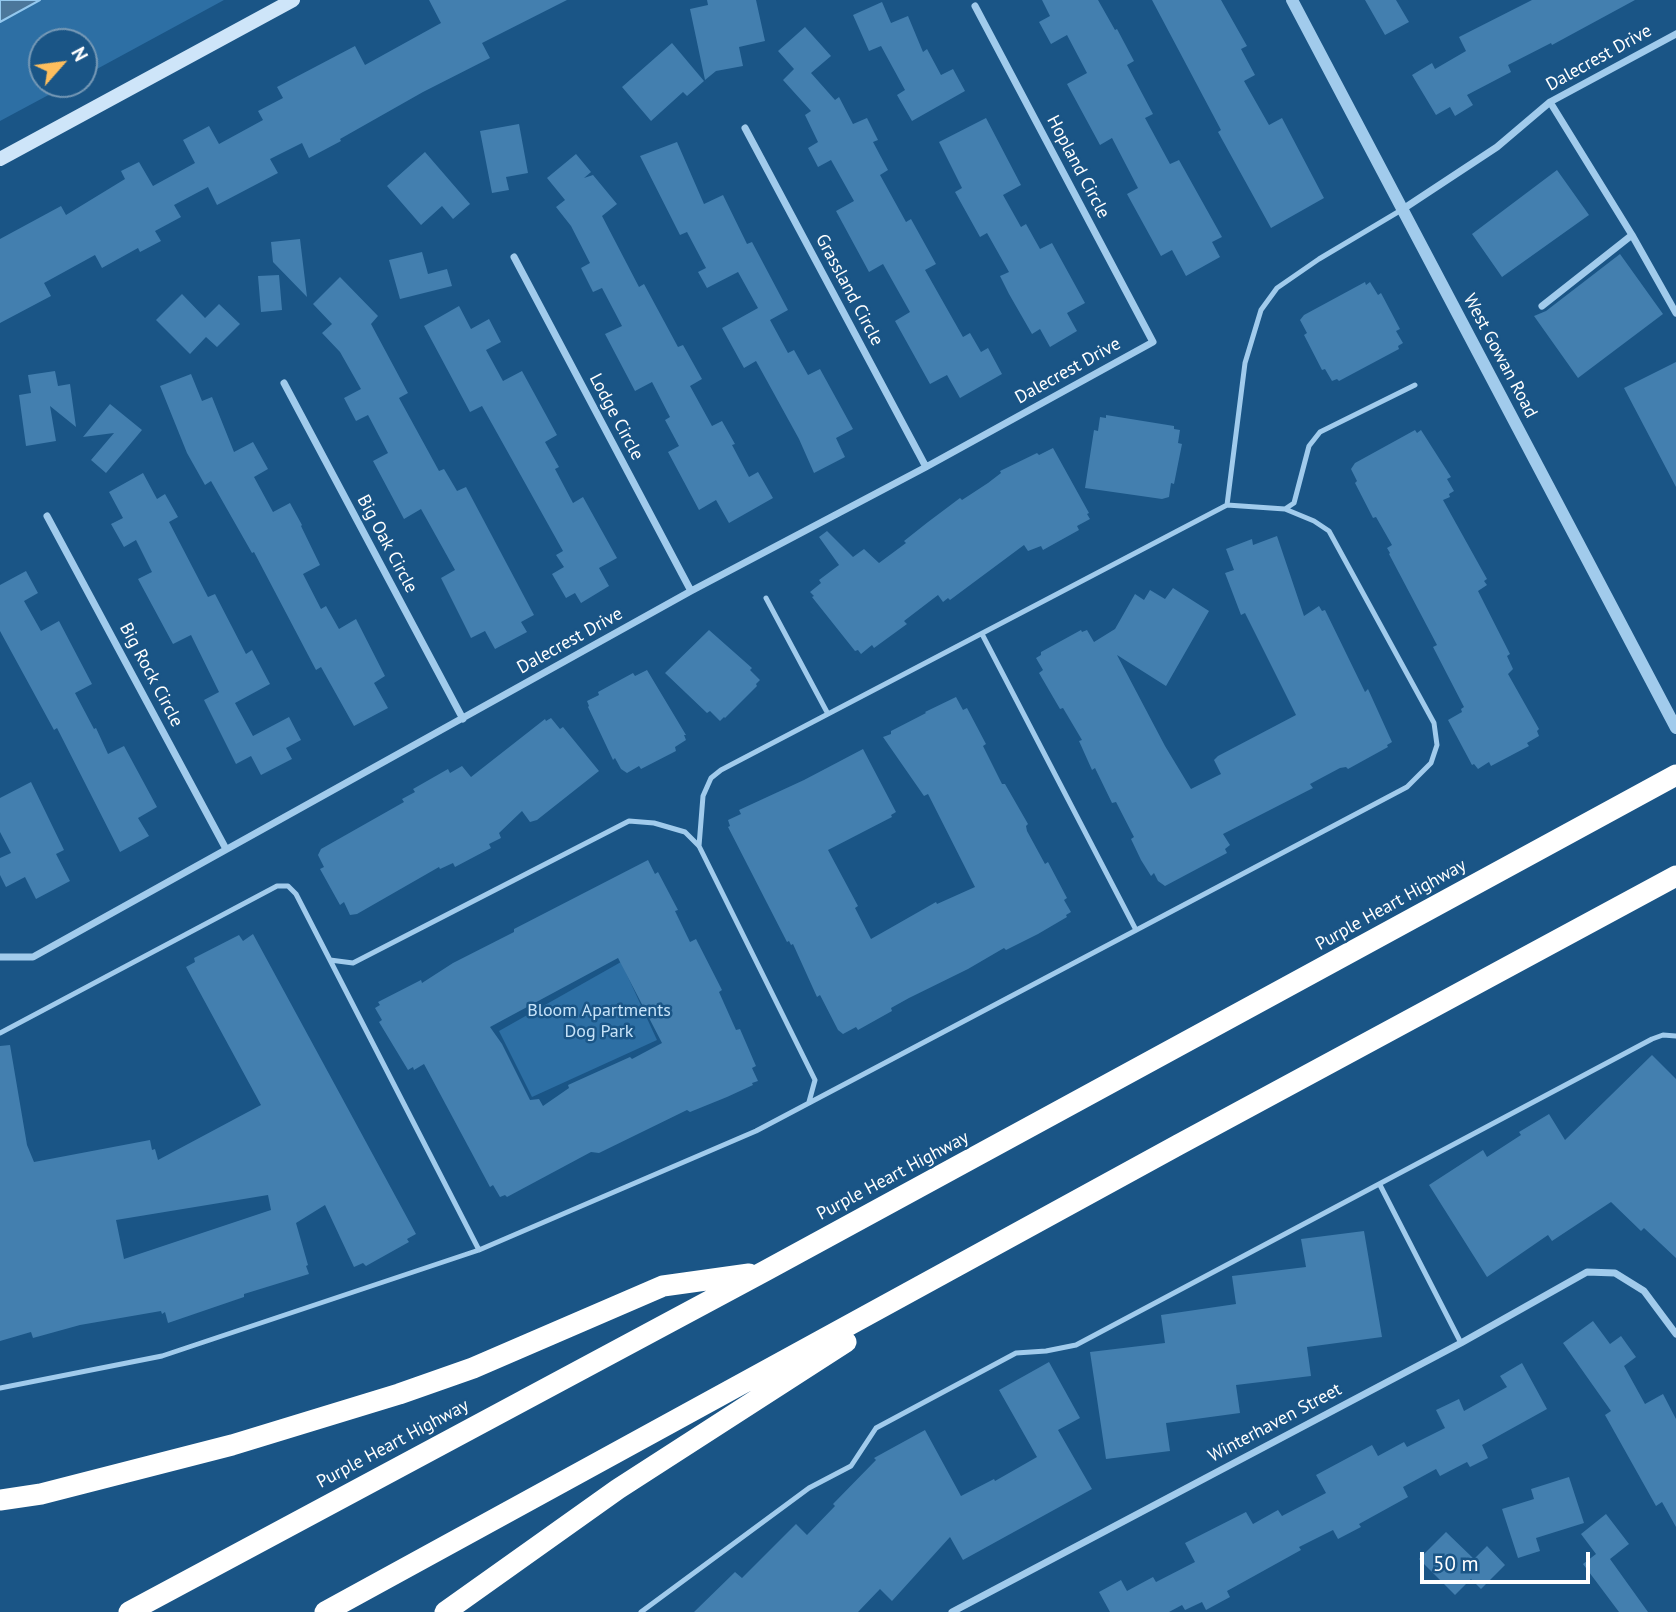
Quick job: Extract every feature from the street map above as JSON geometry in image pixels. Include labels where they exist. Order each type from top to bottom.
[{"type":"highway","name":"Purple Heart Highway","points":[[128,1612],[765,1271],[1676,775]]},
{"type":"highway","points":[[325,1612],[1676,876]]},
{"type":"highway","points":[[445,1612],[618,1489],[989,1250]]},
{"type":"highway","points":[[0,1500],[41,1494],[232,1445],[399,1394],[472,1368],[663,1286],[765,1271]]},
{"type":"main road","points":[[0,159],[293,0]]},
{"type":"street","name":"West Gowan Road","points":[[1292,0],[1676,728]]},
{"type":"street","name":"Hopland Circle","points":[[975,6],[1153,342]]},
{"type":"street","name":"Dalecrest Drive","points":[[1403,209],[1497,147],[1550,102],[1676,34]]},
{"type":"street","points":[[1550,102],[1676,313]]},
{"type":"street","name":"Grassland Circle","points":[[745,128],[926,467]]},
{"type":"street","points":[[1542,306],[1632,236]]},
{"type":"street","name":"Lodge Circle","points":[[514,257],[691,591]]},
{"type":"street","name":"Dalecrest Drive","points":[[0,957],[33,957],[691,591],[926,467],[1153,342]]},
{"type":"street","name":"Big Oak Circle","points":[[284,383],[463,719]]},
{"type":"street","name":"Big Rock Circle","points":[[47,516],[226,849]]},
{"type":"street","name":"Winterhaven Street","points":[[952,1612],[1461,1343],[1587,1272],[1615,1273],[1644,1291],[1676,1334]]},
{"type":"lane","points":[[1227,505],[1245,363],[1261,310],[1277,288],[1319,259],[1403,209]]},
{"type":"lane","points":[[1285,509],[1294,503],[1309,446],[1320,432],[1415,385]]},
{"type":"lane","points":[[0,1388],[162,1356],[479,1250],[756,1131],[1407,787],[1431,764],[1437,745],[1434,723],[1329,531],[1314,521],[1285,509],[1227,505],[711,778],[703,796],[699,846]]},
{"type":"lane","points":[[766,597],[828,714]]},
{"type":"lane","points":[[982,634],[1136,930]]},
{"type":"lane","points":[[330,960],[353,963],[629,821],[654,823],[685,832],[699,846],[815,1080],[809,1102]]},
{"type":"lane","points":[[0,1033],[277,886],[288,886],[296,894],[479,1250]]},
{"type":"lane","points":[[641,1612],[809,1488],[851,1466],[876,1428],[1016,1353],[1076,1345],[1652,1039],[1663,1035],[1676,1036]]},
{"type":"lane","points":[[1380,1185],[1461,1343]]},
{"type":"green space","points":[[0,0],[224,0],[98,68],[98,28],[28,28],[28,98],[43,98],[0,121]]},
{"type":"green space","name":"Bloom Apartments Dog Park","points":[[621,962],[657,1040],[532,1097],[499,1031]]},
{"type":"shaded area","points":[[0,0],[40,0],[0,22]]},
{"type":"building","points":[[429,0],[567,0],[482,43],[490,58],[423,92],[309,158],[302,143],[270,159],[278,173],[217,205],[208,187],[174,205],[181,217],[155,231],[161,241],[140,252],[138,248],[102,268],[95,255],[44,283],[51,296],[0,323],[0,239],[61,206],[66,215],[125,179],[121,171],[139,162],[153,186],[195,163],[183,140],[209,126],[219,144],[263,120],[258,111],[283,98],[277,87],[355,46],[365,65],[441,23]]},
{"type":"building","points":[[707,0],[756,0],[765,41],[739,47],[743,66],[716,71],[705,80],[690,9],[708,5]]},
{"type":"building","points":[[1042,0],[1098,0],[1134,61],[1127,65],[1153,114],[1145,118],[1170,164],[1179,160],[1222,237],[1212,242],[1220,257],[1186,276],[1172,250],[1161,256],[1127,194],[1138,188],[1112,138],[1100,145],[1067,84],[1087,73],[1067,35],[1051,44],[1039,22],[1050,16]]},
{"type":"building","points":[[1152,0],[1221,0],[1247,46],[1241,49],[1255,75],[1244,81],[1269,125],[1282,118],[1324,198],[1271,228],[1218,132],[1221,130]]},
{"type":"building","points":[[1365,0],[1396,0],[1409,22],[1385,35]]},
{"type":"building","points":[[1532,0],[1635,0],[1552,45],[1551,43],[1508,65],[1511,72],[1467,95],[1473,105],[1455,116],[1450,107],[1436,115],[1412,75],[1432,63],[1435,69],[1466,51],[1459,37]]},
{"type":"building","points":[[882,2],[891,23],[908,16],[923,52],[927,49],[941,75],[953,69],[965,91],[912,121],[897,95],[905,90],[881,46],[869,51],[853,15]]},
{"type":"building","points":[[805,27],[831,56],[811,73],[835,100],[839,97],[853,124],[867,118],[878,140],[873,142],[888,170],[880,175],[906,222],[911,219],[936,264],[925,270],[963,337],[970,333],[981,352],[988,348],[1002,374],[960,398],[947,375],[930,384],[895,321],[910,312],[883,264],[869,272],[836,211],[854,201],[831,160],[818,167],[808,148],[818,142],[805,115],[811,111],[783,80],[794,69],[778,51]]},
{"type":"building","points":[[672,43],[704,81],[687,96],[683,92],[651,121],[622,87]]},
{"type":"building","points":[[986,118],[1021,185],[1003,195],[1021,227],[1026,224],[1040,249],[1052,243],[1085,303],[1067,313],[1077,331],[1050,347],[1040,329],[1032,334],[1009,294],[1000,276],[1009,272],[987,233],[980,237],[955,192],[962,188],[939,142]]},
{"type":"building","points":[[519,124],[528,173],[506,177],[509,190],[492,193],[480,131]]},
{"type":"building","points":[[677,142],[704,204],[723,195],[747,244],[752,242],[788,310],[770,320],[788,353],[794,350],[808,375],[820,369],[853,429],[836,438],[845,457],[814,473],[799,439],[756,361],[744,368],[722,328],[758,308],[738,272],[707,288],[698,272],[706,268],[687,232],[680,235],[640,156]]},
{"type":"building","points":[[425,152],[470,204],[453,219],[442,206],[421,225],[387,186]]},
{"type":"building","points":[[576,154],[591,172],[584,178],[593,175],[617,204],[602,216],[639,287],[644,284],[678,347],[683,345],[702,379],[690,386],[712,426],[722,421],[749,477],[758,472],[773,498],[729,523],[716,500],[699,510],[668,452],[679,446],[665,420],[670,417],[652,382],[635,391],[605,334],[622,326],[602,288],[593,292],[581,268],[590,263],[571,226],[556,207],[565,200],[547,178]]},
{"type":"building","points":[[1557,170],[1589,215],[1502,277],[1472,234]]},
{"type":"building","points":[[300,239],[307,297],[273,262],[271,242]]},
{"type":"building","points":[[422,252],[428,274],[447,269],[452,286],[400,299],[389,260]]},
{"type":"building","points":[[1620,254],[1663,314],[1578,378],[1534,316],[1546,311]]},
{"type":"building","points":[[279,275],[282,310],[261,312],[258,276]]},
{"type":"building","points":[[340,277],[378,316],[371,324],[408,393],[399,398],[439,471],[444,469],[457,491],[466,487],[534,615],[521,622],[527,632],[495,649],[485,631],[471,638],[441,578],[455,570],[421,509],[404,519],[373,461],[388,453],[368,415],[356,421],[344,398],[361,389],[340,352],[322,333],[332,324],[313,304]]},
{"type":"building","points":[[1365,282],[1366,285],[1370,282],[1378,295],[1381,293],[1400,329],[1396,331],[1403,343],[1398,346],[1399,349],[1339,381],[1332,381],[1325,369],[1322,370],[1304,335],[1307,333],[1300,320],[1304,315]]},
{"type":"building","points":[[182,294],[205,318],[219,304],[240,324],[217,347],[206,337],[190,354],[156,320]]},
{"type":"building","points":[[459,306],[471,329],[489,319],[501,342],[486,350],[503,381],[522,371],[557,435],[545,442],[559,467],[555,469],[573,503],[583,497],[617,558],[599,568],[609,586],[581,603],[575,593],[566,598],[552,574],[564,567],[556,555],[563,551],[482,406],[470,412],[424,326]]},
{"type":"building","points":[[1676,362],[1676,487],[1624,388]]},
{"type":"building","points":[[55,371],[58,386],[70,384],[76,427],[50,406],[56,441],[26,446],[19,395],[31,393],[28,375]]},
{"type":"building","points":[[191,374],[202,401],[212,397],[234,452],[253,442],[268,469],[254,477],[273,512],[290,503],[320,565],[303,574],[321,609],[326,606],[339,629],[356,619],[385,676],[374,683],[388,708],[354,726],[321,667],[316,670],[254,552],[252,553],[211,481],[205,485],[187,453],[160,386]]},
{"type":"building","points":[[110,404],[142,430],[106,473],[91,460],[114,433],[83,437]]},
{"type":"building","points":[[1106,415],[1174,426],[1174,429],[1180,430],[1178,443],[1182,444],[1169,497],[1162,499],[1085,488],[1094,430],[1098,431],[1100,417],[1106,418]]},
{"type":"building","points":[[1415,430],[1417,433],[1421,430],[1451,477],[1447,479],[1454,491],[1449,494],[1450,497],[1443,500],[1487,579],[1484,581],[1487,585],[1478,591],[1510,654],[1507,656],[1513,669],[1508,674],[1539,729],[1539,736],[1527,743],[1529,746],[1491,766],[1489,762],[1478,769],[1472,765],[1448,720],[1462,712],[1464,707],[1433,647],[1437,645],[1389,554],[1387,548],[1392,545],[1376,517],[1373,518],[1351,469],[1355,463]]},
{"type":"building","points":[[1053,448],[1090,519],[1077,526],[1079,530],[1043,550],[1041,546],[1028,551],[1024,545],[950,600],[948,598],[943,602],[938,595],[904,621],[907,624],[874,648],[872,645],[861,654],[858,650],[855,651],[810,592],[821,583],[819,580],[839,565],[819,537],[827,531],[853,557],[864,549],[879,563],[928,522],[960,498],[962,500],[988,483],[1001,473],[1000,471]]},
{"type":"building","points":[[143,473],[157,499],[165,494],[178,517],[169,522],[208,597],[215,594],[246,654],[252,650],[270,684],[235,703],[253,736],[289,717],[301,740],[286,748],[292,759],[261,775],[251,756],[236,764],[204,700],[219,692],[191,635],[173,644],[138,579],[152,572],[136,540],[124,547],[111,524],[123,518],[109,492]]},
{"type":"building","points":[[1277,536],[1304,616],[1319,606],[1322,611],[1325,610],[1365,692],[1368,689],[1392,742],[1388,747],[1348,769],[1340,768],[1310,784],[1313,788],[1223,834],[1230,845],[1225,849],[1227,853],[1165,886],[1158,881],[1154,873],[1151,876],[1141,860],[1131,839],[1134,837],[1116,802],[1112,803],[1095,768],[1092,770],[1079,741],[1082,740],[1039,673],[1043,670],[1036,658],[1041,652],[1081,630],[1087,630],[1094,642],[1115,629],[1135,594],[1144,600],[1150,590],[1165,599],[1173,588],[1209,611],[1166,686],[1117,655],[1191,789],[1221,774],[1214,760],[1218,756],[1296,715],[1245,613],[1241,615],[1225,573],[1234,570],[1226,549],[1252,539],[1253,545]]},
{"type":"building","points":[[26,571],[38,593],[24,601],[41,631],[59,621],[92,684],[75,693],[94,729],[96,728],[108,754],[124,746],[157,807],[138,818],[149,836],[120,852],[57,728],[54,730],[0,631],[0,585]]},
{"type":"building","points":[[709,630],[752,668],[750,670],[760,680],[720,721],[710,711],[707,713],[665,673]]},
{"type":"building","points":[[647,670],[686,735],[686,740],[675,747],[676,751],[627,773],[621,769],[615,758],[613,760],[587,701],[633,673],[635,676]]},
{"type":"building","points":[[956,697],[963,710],[967,708],[986,744],[983,746],[1002,784],[1005,784],[1028,824],[1027,831],[1045,864],[1048,862],[1067,898],[1064,900],[1071,912],[1038,934],[1006,950],[1004,948],[909,998],[858,1030],[856,1027],[843,1034],[838,1030],[820,995],[817,997],[793,944],[787,942],[728,827],[728,820],[741,814],[739,810],[863,749],[896,812],[892,817],[828,850],[858,906],[855,908],[871,939],[936,902],[937,904],[975,887],[928,794],[924,796],[883,737]]},
{"type":"building","points":[[551,718],[560,729],[563,727],[599,771],[537,820],[530,822],[522,811],[499,833],[501,838],[489,844],[491,848],[455,867],[453,863],[440,869],[439,867],[357,914],[350,915],[344,902],[340,905],[320,869],[324,867],[318,855],[321,849],[404,802],[402,799],[415,792],[413,789],[448,769],[450,773],[462,766],[471,777],[545,719],[546,721]]},
{"type":"building","points":[[31,782],[64,850],[56,854],[70,881],[36,899],[25,877],[6,887],[0,875],[0,858],[11,853],[0,832],[0,798]]},
{"type":"building","points":[[648,860],[655,874],[658,872],[678,910],[675,911],[690,942],[696,939],[722,990],[719,992],[736,1030],[740,1029],[756,1066],[752,1068],[758,1081],[727,1097],[690,1112],[687,1110],[599,1153],[591,1152],[507,1197],[500,1197],[493,1185],[490,1187],[424,1064],[414,1070],[413,1067],[408,1070],[379,1022],[382,1020],[375,1008],[380,1005],[378,1002],[421,980],[422,983],[453,963],[514,932],[514,929]],"holes":[[[618,958],[662,1043],[632,1059],[630,1057],[568,1085],[569,1088],[543,1106],[539,1099],[530,1100],[502,1044],[490,1027]]]},
{"type":"building","points":[[253,934],[416,1234],[407,1239],[409,1242],[366,1266],[363,1263],[354,1267],[325,1205],[296,1223],[309,1274],[244,1294],[244,1297],[168,1323],[165,1312],[162,1314],[161,1311],[80,1325],[33,1338],[31,1332],[0,1341],[0,1046],[10,1045],[27,1145],[34,1162],[150,1140],[158,1160],[261,1105],[186,967],[195,962],[194,958],[239,935],[243,941]],"holes":[[[268,1195],[271,1210],[124,1259],[116,1220]]]},
{"type":"building","points":[[1652,1055],[1676,1079],[1676,1258],[1644,1228],[1641,1231],[1611,1202],[1552,1241],[1548,1235],[1487,1277],[1429,1185],[1483,1150],[1487,1157],[1521,1135],[1519,1132],[1549,1114],[1565,1140]]},
{"type":"building","points":[[1364,1231],[1382,1337],[1307,1347],[1311,1376],[1236,1385],[1240,1413],[1166,1423],[1170,1451],[1106,1459],[1090,1352],[1165,1343],[1161,1315],[1236,1304],[1232,1276],[1306,1267],[1301,1239]]},
{"type":"building","points":[[1593,1321],[1610,1344],[1621,1336],[1636,1357],[1624,1366],[1645,1404],[1663,1394],[1676,1419],[1676,1527],[1662,1502],[1656,1506],[1605,1415],[1611,1411],[1563,1343]]},
{"type":"building","points":[[1049,1362],[1080,1418],[1058,1430],[1092,1489],[963,1560],[950,1537],[892,1601],[880,1589],[858,1612],[694,1612],[735,1572],[742,1578],[796,1524],[807,1535],[876,1460],[874,1458],[925,1430],[961,1496],[994,1479],[995,1481],[1037,1457],[999,1390]]},
{"type":"building","points":[[1522,1363],[1547,1409],[1482,1445],[1488,1458],[1470,1467],[1467,1462],[1440,1476],[1436,1469],[1403,1487],[1408,1497],[1359,1524],[1361,1527],[1338,1539],[1333,1530],[1299,1547],[1301,1550],[1227,1591],[1230,1597],[1206,1610],[1202,1602],[1185,1610],[1182,1605],[1169,1612],[1110,1612],[1099,1592],[1121,1580],[1127,1591],[1153,1577],[1156,1582],[1195,1562],[1185,1543],[1246,1512],[1253,1524],[1278,1510],[1282,1516],[1326,1493],[1316,1475],[1372,1445],[1378,1456],[1404,1442],[1407,1447],[1445,1428],[1436,1410],[1459,1399],[1464,1411],[1507,1387],[1500,1376]]},
{"type":"building","points":[[1569,1477],[1584,1523],[1536,1538],[1540,1551],[1518,1558],[1502,1509],[1534,1499],[1531,1489]]},
{"type":"building","points":[[1606,1514],[1629,1544],[1610,1559],[1648,1612],[1619,1612],[1583,1564],[1596,1554],[1581,1534]]},
{"type":"building","points":[[1446,1532],[1474,1559],[1487,1546],[1505,1565],[1481,1589],[1471,1579],[1455,1595],[1419,1559]]}]
